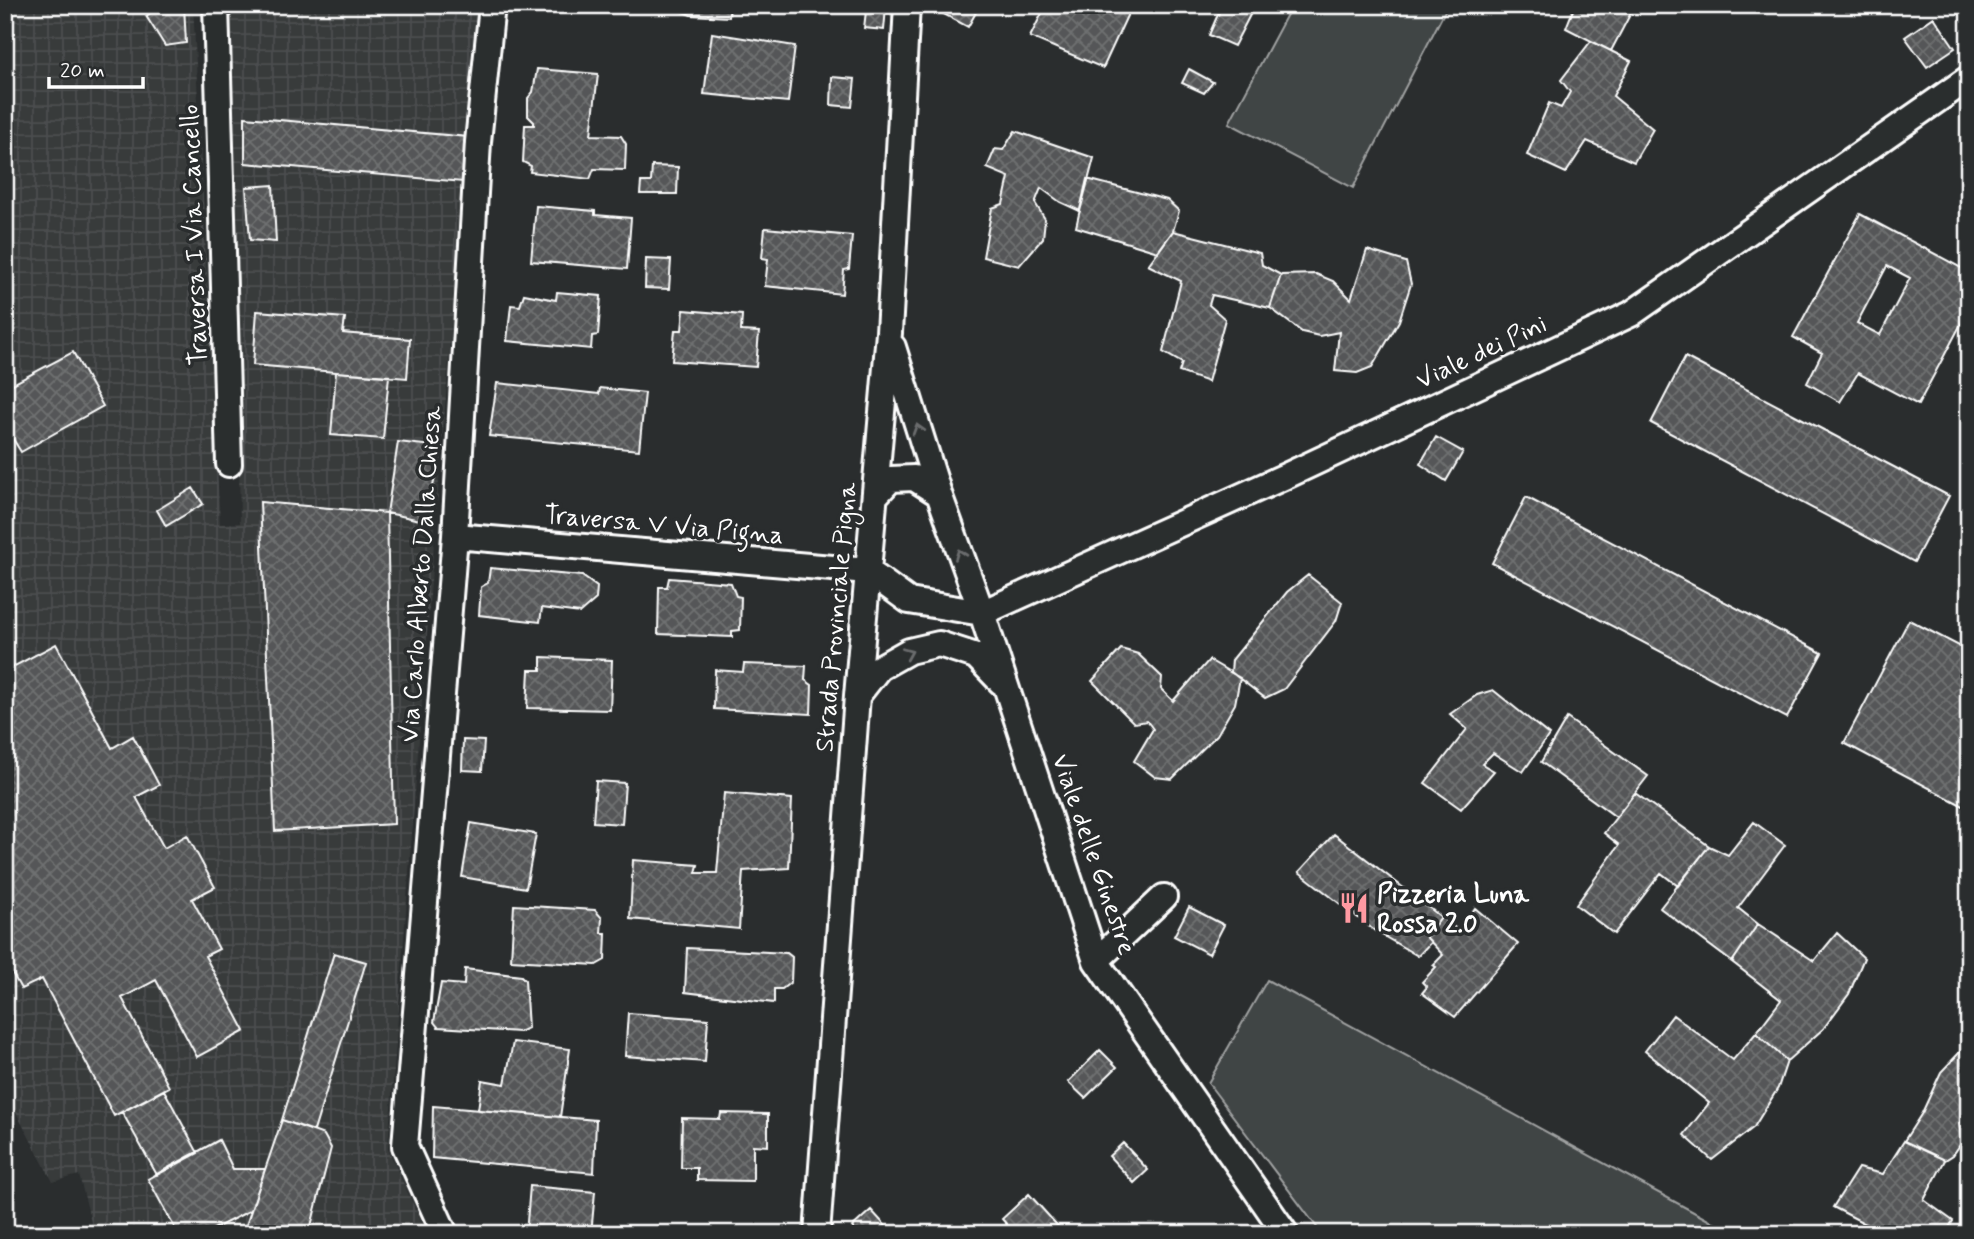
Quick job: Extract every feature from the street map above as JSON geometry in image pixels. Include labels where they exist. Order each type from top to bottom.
[{"type":"street","name":"Traversa I Via Cancello","points":[[216,5],[229,464]]},
{"type":"street","name":"Via Carlo Alberto Dalla Chiesa","points":[[445,1234],[405,1146],[455,536],[478,142],[492,5]]},
{"type":"street","name":"Strada Provinciale Pigna","points":[[817,1234],[857,696],[889,333],[907,5]]},
{"type":"street","name":"Viale dei Pini","points":[[982,613],[1288,475],[1631,314],[1969,78]]},
{"type":"street","name":"Viale delle Ginestre","points":[[889,333],[939,494],[982,613],[1096,961],[1286,1234]]},
{"type":"street","points":[[875,496],[891,479],[903,478],[914,478],[939,494]]},
{"type":"street","name":"Traversa V Via Pigna","points":[[455,536],[868,571]]},
{"type":"street","points":[[868,571],[909,601],[982,613]]},
{"type":"street","points":[[857,696],[879,668],[909,651],[939,644],[976,656],[1006,688]]},
{"type":"street","points":[[1096,961],[1164,897]]},
{"type":"shaded area","points":[[5,5],[193,5],[220,524],[240,523],[231,5],[479,5],[436,516],[388,1149],[427,1234],[94,1234],[79,1175],[53,1182],[5,1092]]},
{"type":"shaded area","points":[[1292,5],[1448,5],[1353,188],[1229,123]]},
{"type":"shaded area","points":[[1267,980],[1734,1234],[1322,1234],[1208,1083]]},
{"type":"building","points":[[163,5],[184,5],[186,43],[165,46],[146,16]]},
{"type":"building","points":[[664,5],[730,5],[729,17],[691,15]]},
{"type":"building","points":[[784,5],[869,5],[866,11]]},
{"type":"building","points":[[943,5],[980,5],[968,27],[940,12]]},
{"type":"building","points":[[1046,5],[1132,5],[1103,68],[1030,37]]},
{"type":"building","points":[[1222,5],[1233,5],[1251,13],[1234,46],[1209,35]]},
{"type":"building","points":[[1575,5],[1635,5],[1611,51],[1566,28]]},
{"type":"building","points":[[869,8],[886,8],[884,30],[864,28],[866,11],[869,12]]},
{"type":"building","points":[[1934,17],[1955,48],[1927,67],[1905,37]]},
{"type":"building","points":[[712,33],[795,46],[788,102],[704,94]]},
{"type":"building","points":[[1591,41],[1631,61],[1613,96],[1653,129],[1634,162],[1587,141],[1566,173],[1527,155],[1549,103],[1561,108],[1570,92],[1561,80]]},
{"type":"building","points":[[537,69],[598,74],[591,135],[621,136],[626,144],[625,170],[594,169],[590,179],[530,172],[531,166],[523,162],[525,125],[534,125],[528,116],[528,98],[533,92]]},
{"type":"building","points":[[1189,69],[1213,82],[1204,93],[1182,83]]},
{"type":"building","points":[[832,77],[855,79],[852,107],[831,105]]},
{"type":"building","points":[[245,117],[468,137],[463,182],[245,163]]},
{"type":"building","points":[[1015,131],[1094,158],[1080,211],[1060,202],[1041,188],[1035,203],[1045,219],[1043,238],[1019,266],[983,257],[992,208],[1003,204],[1009,177],[987,168],[995,149],[1003,150]]},
{"type":"building","points":[[652,166],[678,167],[677,194],[640,194],[641,182],[651,182]]},
{"type":"building","points":[[1087,179],[1167,200],[1179,211],[1173,231],[1158,252],[1076,227]]},
{"type":"building","points":[[273,185],[276,242],[250,240],[246,187]]},
{"type":"building","points":[[536,206],[595,211],[595,215],[631,218],[627,269],[531,261]]},
{"type":"building","points":[[1860,214],[1969,272],[1969,309],[1918,405],[1858,373],[1840,402],[1807,383],[1822,353],[1793,337]],"holes":[[[1887,266],[1910,278],[1880,335],[1857,323]]]},
{"type":"building","points":[[765,228],[852,236],[849,269],[844,270],[842,294],[765,286],[768,259],[762,258]]},
{"type":"building","points":[[1173,231],[1260,253],[1262,265],[1281,275],[1270,308],[1212,295],[1209,305],[1225,319],[1208,382],[1179,372],[1182,363],[1163,352],[1181,281],[1148,265]]},
{"type":"building","points":[[1367,250],[1406,262],[1411,284],[1399,321],[1372,367],[1357,373],[1335,371],[1339,332],[1319,336],[1302,332],[1270,308],[1281,275],[1316,274],[1333,281],[1351,299]]},
{"type":"building","points":[[646,259],[671,260],[669,289],[645,288]]},
{"type":"building","points":[[557,292],[601,296],[598,335],[592,336],[591,349],[507,341],[511,305],[520,306],[524,294],[556,300]]},
{"type":"building","points":[[684,310],[742,315],[741,331],[759,332],[756,367],[672,361],[675,330],[682,330]]},
{"type":"building","points":[[257,311],[345,318],[343,333],[410,339],[407,378],[253,365]]},
{"type":"building","points":[[73,352],[103,406],[21,452],[5,426],[5,388]]},
{"type":"building","points":[[1685,357],[1949,496],[1914,562],[1651,423]]},
{"type":"building","points":[[336,372],[389,376],[383,439],[331,435]]},
{"type":"building","points":[[497,383],[599,394],[600,388],[645,393],[639,450],[489,436]]},
{"type":"building","points":[[1436,437],[1463,452],[1446,481],[1420,464]]},
{"type":"building","points":[[398,442],[442,447],[425,521],[387,513]]},
{"type":"building","points":[[193,488],[203,504],[166,526],[157,510]]},
{"type":"building","points":[[1526,497],[1822,653],[1787,718],[1492,563]]},
{"type":"building","points":[[260,502],[387,513],[394,824],[275,831]]},
{"type":"building","points":[[490,568],[582,576],[597,587],[596,599],[580,613],[542,608],[540,622],[479,615],[481,587],[488,583]]},
{"type":"building","points":[[1308,575],[1342,602],[1336,621],[1284,689],[1265,698],[1231,672],[1232,660],[1287,592]]},
{"type":"building","points":[[669,578],[731,583],[736,596],[741,597],[740,630],[732,631],[732,637],[658,634],[659,587],[667,587]]},
{"type":"building","points":[[1909,620],[1969,651],[1969,809],[1844,743]]},
{"type":"building","points":[[56,644],[112,748],[133,736],[159,785],[136,797],[164,848],[187,835],[215,887],[192,899],[219,949],[205,956],[245,1031],[197,1057],[156,980],[122,998],[169,1087],[114,1116],[42,979],[21,989],[5,960],[5,932],[14,927],[5,910],[5,671]]},
{"type":"building","points":[[1121,649],[1138,654],[1162,677],[1161,689],[1173,701],[1209,660],[1240,678],[1235,704],[1217,735],[1172,779],[1155,777],[1134,761],[1153,729],[1147,721],[1134,723],[1092,681]]},
{"type":"building","points":[[541,657],[612,660],[610,710],[527,708],[529,670],[541,670]]},
{"type":"building","points":[[744,664],[806,666],[805,680],[812,685],[811,714],[714,709],[715,670],[743,672]]},
{"type":"building","points":[[1493,690],[1549,735],[1523,772],[1493,753],[1482,764],[1494,771],[1461,809],[1425,783],[1467,729],[1450,714],[1477,695]]},
{"type":"building","points":[[1567,718],[1648,776],[1616,817],[1541,762]]},
{"type":"building","points":[[463,740],[484,741],[482,771],[462,770]]},
{"type":"building","points":[[596,781],[625,783],[622,824],[593,822]]},
{"type":"building","points":[[724,793],[792,799],[789,868],[743,871],[739,929],[630,919],[633,860],[698,865],[696,873],[717,873]]},
{"type":"building","points":[[1635,793],[1709,846],[1678,886],[1661,873],[1614,934],[1576,905],[1619,845],[1604,833]]},
{"type":"building","points":[[1754,822],[1785,845],[1738,908],[1758,924],[1732,962],[1660,908],[1709,846],[1728,855]]},
{"type":"building","points":[[471,823],[536,834],[526,888],[462,877]]},
{"type":"building","points":[[1334,834],[1441,917],[1426,937],[1431,942],[1418,956],[1375,931],[1299,872]]},
{"type":"building","points":[[514,905],[595,910],[602,918],[601,933],[606,933],[605,960],[596,965],[511,960]]},
{"type":"building","points":[[1189,907],[1224,925],[1209,954],[1174,936]]},
{"type":"building","points":[[1475,908],[1518,944],[1455,1017],[1422,993],[1427,987],[1422,982],[1443,955],[1426,937],[1441,917],[1459,931]]},
{"type":"building","points":[[1758,924],[1814,961],[1837,933],[1864,958],[1849,994],[1823,1029],[1787,1061],[1756,1033],[1781,1000],[1732,962]]},
{"type":"building","points":[[687,948],[787,953],[792,957],[791,982],[782,989],[774,989],[774,1003],[685,992]]},
{"type":"building","points":[[334,953],[366,962],[314,1131],[282,1120]]},
{"type":"building","points":[[465,969],[521,976],[525,980],[528,1028],[519,1032],[438,1027],[434,1022],[441,983],[464,985]]},
{"type":"building","points":[[628,1013],[708,1019],[705,1062],[625,1056]]},
{"type":"building","points":[[1673,1015],[1733,1060],[1756,1033],[1787,1061],[1778,1088],[1754,1127],[1712,1160],[1684,1135],[1709,1103],[1645,1051]]},
{"type":"building","points":[[1969,1025],[1969,1118],[1959,1123],[1962,1142],[1953,1155],[1945,1160],[1904,1141],[1922,1113],[1941,1072],[1961,1051]]},
{"type":"building","points":[[513,1042],[570,1049],[560,1117],[478,1110],[482,1080],[505,1084]]},
{"type":"building","points":[[1100,1050],[1117,1067],[1085,1098],[1068,1082]]},
{"type":"building","points":[[164,1090],[198,1153],[157,1175],[122,1112]]},
{"type":"building","points":[[433,1106],[596,1120],[594,1173],[432,1158]]},
{"type":"building","points":[[721,1113],[768,1114],[768,1146],[753,1145],[753,1181],[697,1180],[697,1168],[681,1168],[682,1118],[720,1119]]},
{"type":"building","points":[[282,1120],[324,1135],[331,1148],[309,1234],[243,1234]]},
{"type":"building","points":[[219,1140],[233,1169],[265,1169],[251,1210],[204,1234],[178,1234],[148,1179]]},
{"type":"building","points":[[1904,1141],[1945,1160],[1924,1200],[1953,1221],[1945,1234],[1885,1234],[1833,1207],[1858,1168],[1883,1174]]},
{"type":"building","points":[[1123,1143],[1148,1170],[1134,1183],[1109,1156]]},
{"type":"building","points":[[530,1186],[595,1192],[591,1234],[526,1234]]},
{"type":"building","points":[[1029,1194],[1065,1234],[1015,1234],[1002,1219]]},
{"type":"building","points":[[871,1210],[893,1234],[858,1234],[852,1227]]},
{"type":"place","name":"Pizzeria Luna Rossa 2.0","points":[[1354,908]]}]
